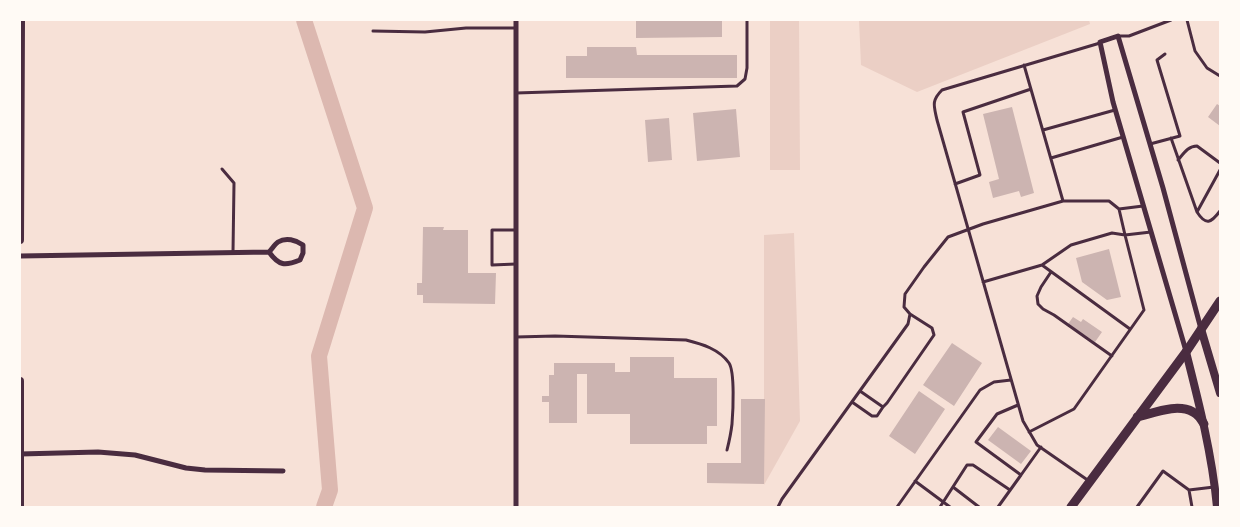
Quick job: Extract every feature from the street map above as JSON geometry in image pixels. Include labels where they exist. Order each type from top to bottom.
[{"type":"main road","points":[[1071,507],[1186,352],[1220,301]]},
{"type":"main road","points":[[1137,417],[1164,410],[1185,409],[1199,416],[1204,424]]},
{"type":"street","points":[[20,240],[21,20]]},
{"type":"street","points":[[516,20],[516,507]]},
{"type":"street","points":[[1217,507],[1204,424],[1186,352],[1115,110],[1100,42],[1118,36],[1163,188],[1220,393]]},
{"type":"street","points":[[20,256],[269,252],[278,242],[298,241],[303,245],[303,253],[300,260],[292,263],[284,264],[275,260],[269,252]]},
{"type":"street","points":[[20,381],[20,507]]},
{"type":"street","points":[[20,454],[98,452],[135,455],[186,468],[205,470],[283,471]]},
{"type":"lane","points":[[516,93],[737,86],[745,79],[747,68],[747,20]]},
{"type":"lane","points":[[1118,36],[1130,36],[1171,20]]},
{"type":"lane","points":[[1187,20],[1196,51],[1207,68],[1220,76]]},
{"type":"lane","points":[[373,31],[425,32],[466,28],[516,28]]},
{"type":"lane","points":[[1090,481],[1037,445],[1023,421],[936,120],[934,106],[936,97],[942,90],[1100,42]]},
{"type":"lane","points":[[1150,144],[1180,136],[1156,60],[1165,54]]},
{"type":"lane","points":[[1024,65],[1063,201]]},
{"type":"lane","points":[[955,184],[980,175],[963,112],[1031,89]]},
{"type":"lane","points":[[1043,130],[1115,110]]},
{"type":"lane","points":[[1051,158],[1123,137]]},
{"type":"lane","points":[[1171,138],[1197,212],[1202,220],[1207,222],[1214,219],[1220,211]]},
{"type":"lane","points":[[1178,160],[1189,148],[1197,146],[1220,163]]},
{"type":"lane","points":[[222,169],[234,183],[233,253]]},
{"type":"lane","points":[[1197,212],[1220,170]]},
{"type":"lane","points":[[852,402],[872,416],[877,416],[934,335],[932,328],[910,314],[904,307],[905,294],[948,237],[983,224],[1063,201],[1109,202],[1119,209],[1143,206]]},
{"type":"lane","points":[[1029,432],[1074,409],[1144,310],[1119,209]]},
{"type":"lane","points":[[516,230],[492,230],[492,265],[516,264]]},
{"type":"lane","points":[[983,282],[1042,265],[1071,245],[1112,233],[1125,236],[1151,232]]},
{"type":"lane","points":[[1042,265],[1130,329]]},
{"type":"lane","points":[[1052,272],[1037,296],[1038,304],[1112,356]]},
{"type":"lane","points":[[778,507],[908,324],[910,314]]},
{"type":"lane","points":[[515,337],[555,336],[686,340],[711,348],[722,355],[730,364],[732,371],[732,424],[727,450]]},
{"type":"lane","points":[[897,507],[980,390],[994,382],[1011,380]]},
{"type":"lane","points":[[860,391],[883,406]]},
{"type":"lane","points":[[1018,406],[997,414],[976,442],[1021,475]]},
{"type":"lane","points":[[998,507],[1041,447]]},
{"type":"lane","points":[[940,507],[967,465],[974,465],[1010,490]]},
{"type":"lane","points":[[1136,507],[1163,471],[1189,490],[1215,487]]},
{"type":"lane","points":[[915,481],[950,507]]},
{"type":"lane","points":[[953,487],[979,507]]},
{"type":"lane","points":[[1189,490],[1192,507]]},
{"type":"shaded area","points":[[770,20],[799,20],[800,170],[770,170]]},
{"type":"shaded area","points":[[859,20],[1089,20],[1090,24],[917,92],[861,65]]},
{"type":"shaded area","points":[[794,233],[800,421],[764,485],[764,235]]},
{"type":"building","points":[[636,20],[722,20],[722,37],[636,38]]},
{"type":"building","points":[[587,47],[636,47],[637,55],[737,55],[737,78],[566,78],[566,56],[587,56]]},
{"type":"building","points":[[1217,104],[1220,106],[1220,126],[1208,117]]},
{"type":"building","points":[[1012,107],[1034,193],[1021,197],[1019,191],[993,198],[989,182],[999,179],[983,114]]},
{"type":"building","points":[[736,109],[740,157],[697,161],[693,113]]},
{"type":"building","points":[[669,118],[672,160],[648,162],[645,120]]},
{"type":"building","points":[[423,227],[444,227],[443,230],[468,230],[468,273],[496,273],[495,304],[423,303],[423,295],[417,295],[417,283],[422,283]]},
{"type":"building","points":[[1109,249],[1121,297],[1107,300],[1082,282],[1076,258]]},
{"type":"building","points":[[1073,317],[1081,322],[1083,319],[1102,332],[1095,342],[1068,324]]},
{"type":"building","points":[[952,343],[982,363],[954,406],[923,385]]},
{"type":"building","points":[[630,357],[674,357],[674,378],[717,378],[717,426],[707,426],[707,444],[630,444],[630,414],[587,414],[587,374],[577,374],[577,423],[549,423],[549,402],[542,402],[542,396],[549,396],[549,375],[554,375],[554,363],[615,363],[615,372],[630,372]]},
{"type":"building","points":[[919,391],[945,409],[915,454],[889,436]]},
{"type":"building","points":[[741,399],[765,399],[764,484],[707,483],[707,463],[741,463]]},
{"type":"building","points":[[998,427],[1031,451],[1021,464],[988,440]]},
{"type":"waterway","points":[[304,20],[365,208],[319,356],[330,490],[324,507]]}]
